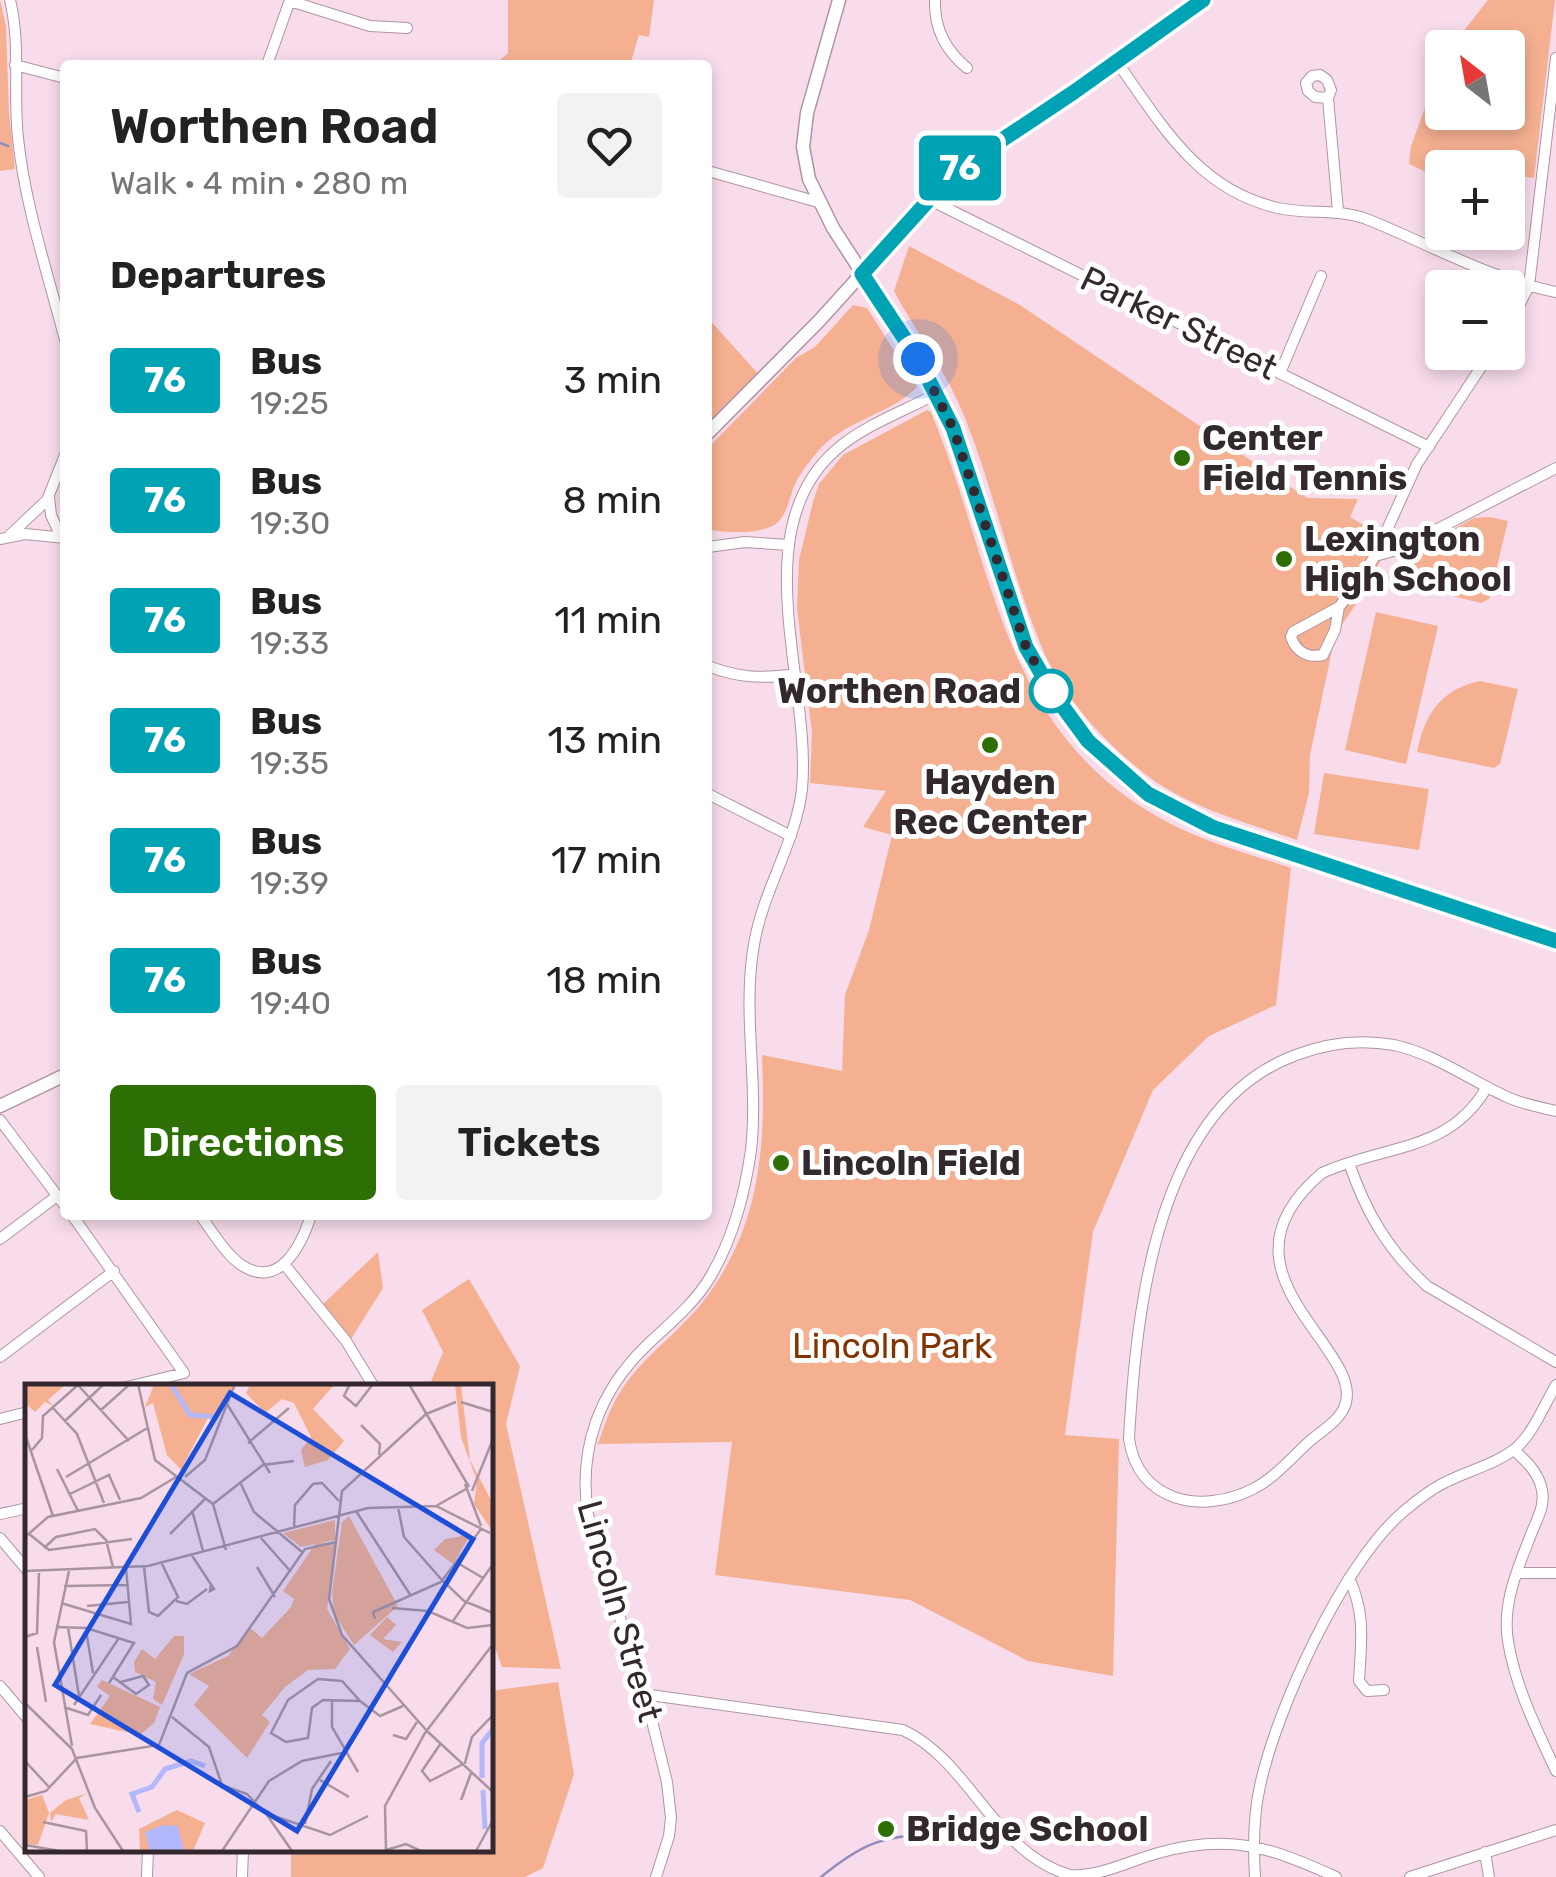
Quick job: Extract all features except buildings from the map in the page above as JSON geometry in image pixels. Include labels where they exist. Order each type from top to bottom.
[{"type":"main road","points":[[839,0],[806,117],[804,147],[809,180],[818,202],[918,359],[953,428],[1026,647],[1052,692],[1088,741],[1130,780],[1172,808],[1212,827],[1556,941]]},
{"type":"main road","points":[[712,429],[954,172],[1202,0]]},
{"type":"main road","points":[[0,1106],[60,1078]]},
{"type":"street","points":[[10,0],[21,168],[60,320]]},
{"type":"street","points":[[269,60],[290,0],[370,26],[407,28]]},
{"type":"street","points":[[935,0],[934,19],[941,35],[967,68]]},
{"type":"street","points":[[1525,295],[1530,286],[1550,158],[1556,58]]},
{"type":"street","points":[[1116,62],[1174,142],[1211,179],[1242,196],[1274,207],[1338,211],[1371,221],[1530,286],[1556,292]]},
{"type":"street","points":[[15,65],[60,77]]},
{"type":"street","points":[[1328,98],[1338,211]]},
{"type":"street","points":[[712,171],[818,202]]},
{"type":"street","name":"Parker Street","points":[[930,200],[1429,446]]},
{"type":"street","points":[[1280,373],[1322,276]]},
{"type":"street","points":[[1340,606],[1293,632],[1298,649],[1310,656],[1323,655],[1335,630],[1340,606],[1375,556],[1417,464],[1479,370]]},
{"type":"street","name":"Lincoln Street","points":[[656,1877],[667,1844],[670,1818],[666,1782],[588,1515],[584,1487],[588,1447],[594,1421],[610,1390],[633,1359],[677,1318],[709,1278],[730,1234],[748,1175],[753,1130],[749,988],[754,940],[798,815],[803,773],[802,722],[786,601],[788,545],[810,484],[829,456],[852,438],[936,394]]},
{"type":"street","points":[[60,467],[49,497],[50,516],[60,532]]},
{"type":"street","points":[[1375,556],[1397,550],[1556,468]]},
{"type":"street","points":[[5,537],[49,497]]},
{"type":"street","points":[[5,537],[60,537]]},
{"type":"street","points":[[712,546],[744,542],[788,545]]},
{"type":"street","points":[[712,667],[760,679],[795,674]]},
{"type":"street","points":[[712,796],[791,836]]},
{"type":"street","points":[[1488,1087],[1476,1108],[1446,1132],[1322,1173],[1287,1215],[1280,1234],[1283,1277],[1292,1299],[1339,1368],[1346,1391],[1344,1408],[1274,1476],[1252,1489],[1201,1502],[1154,1490],[1132,1456],[1129,1439],[1148,1271],[1182,1171],[1206,1125],[1223,1103],[1254,1074],[1278,1061],[1344,1042],[1388,1044],[1416,1052],[1524,1104],[1556,1111]]},
{"type":"street","points":[[0,1120],[60,1200]]},
{"type":"street","points":[[1349,1163],[1371,1220],[1426,1286],[1556,1362]]},
{"type":"street","points":[[0,1240],[60,1202]]},
{"type":"street","points":[[76,1220],[184,1373],[139,1384]]},
{"type":"street","points":[[204,1220],[242,1265],[264,1270],[284,1264],[299,1248],[309,1220]]},
{"type":"street","points":[[284,1264],[376,1384]]},
{"type":"street","points":[[0,1357],[114,1271]]},
{"type":"street","points":[[1254,1877],[1253,1844],[1260,1783],[1302,1671],[1350,1578],[1403,1512],[1446,1482],[1514,1450],[1556,1385]]},
{"type":"street","points":[[0,1419],[25,1413]]},
{"type":"street","points":[[1514,1450],[1530,1466],[1543,1496],[1507,1609],[1508,1640],[1535,1726],[1556,1771]]},
{"type":"street","points":[[0,1514],[25,1509]]},
{"type":"street","points":[[0,1538],[25,1567]]},
{"type":"street","points":[[1518,1574],[1556,1574]]},
{"type":"street","points":[[1350,1578],[1363,1625],[1358,1681],[1367,1691],[1384,1690]]},
{"type":"street","points":[[0,1686],[25,1715]]},
{"type":"street","points":[[643,1694],[902,1730],[916,1736],[938,1757],[1022,1847],[1072,1876],[1092,1876],[1183,1847],[1216,1843],[1253,1844],[1336,1877]]},
{"type":"street","points":[[1410,1877],[1556,1830]]},
{"type":"street","points":[[0,1831],[39,1877]]},
{"type":"street","points":[[242,1877],[243,1852]]},
{"type":"street","points":[[1484,1852],[1489,1877]]},
{"type":"street","points":[[147,1877],[148,1855]]},
{"type":"green space","points":[[0,0],[6,26],[15,169],[0,171]]},
{"type":"green space","points":[[508,0],[654,0],[649,37],[639,35],[632,60],[500,60],[508,53]]},
{"type":"green space","points":[[1488,0],[1555,0],[1534,178],[1525,177],[1525,150],[1425,150],[1425,172],[1409,164],[1411,146],[1425,108],[1425,130],[1525,130],[1525,30],[1464,30]]},
{"type":"green space","name":"Lexington High School","points":[[909,246],[1020,305],[1307,498],[1358,499],[1350,517],[1370,529],[1396,529],[1367,588],[1339,629],[1332,650],[1310,755],[1309,793],[1297,840],[1207,808],[1156,782],[1106,740],[1064,688],[1032,622],[958,401],[894,291]]},
{"type":"green space","points":[[853,305],[867,308],[917,387],[894,404],[841,431],[819,450],[798,478],[776,524],[747,532],[712,530],[712,444],[796,358],[815,347]]},
{"type":"green space","points":[[712,322],[761,377],[712,429]]},
{"type":"green space","name":"Lincoln Park","points":[[927,410],[953,471],[1011,643],[1036,695],[1069,743],[1113,786],[1169,823],[1291,868],[1276,1005],[1209,1036],[1153,1090],[1093,1232],[1065,1435],[1119,1439],[1113,1676],[1028,1661],[910,1600],[715,1575],[732,1442],[598,1444],[612,1406],[628,1381],[702,1303],[737,1245],[756,1185],[763,1121],[762,1055],[842,1071],[845,995],[869,930],[892,835],[863,827],[886,791],[810,783],[812,733],[797,608],[799,560],[819,484],[843,455]]},
{"type":"green space","points":[[1474,518],[1508,521],[1489,599],[1481,603],[1452,596],[1405,576],[1419,548]]},
{"type":"green space","points":[[1376,612],[1438,626],[1406,764],[1345,750]]},
{"type":"green space","points":[[1480,681],[1518,689],[1500,764],[1494,768],[1417,752],[1436,706],[1454,691]]},
{"type":"green space","points":[[1324,773],[1429,789],[1419,850],[1314,834]]},
{"type":"green space","points":[[378,1252],[383,1288],[351,1339],[323,1304]]},
{"type":"green space","points":[[469,1279],[520,1366],[506,1424],[561,1669],[502,1667],[492,1640],[492,1384],[430,1384],[443,1352],[422,1310]]},
{"type":"green space","points":[[558,1682],[574,1774],[543,1868],[525,1877],[291,1877],[291,1852],[492,1852],[492,1691]]},
{"type":"waterway","points":[[0,143],[8,146]]},
{"type":"waterway","points":[[821,1877],[874,1843],[936,1833]]},
{"type":"bus line","name":"76","points":[[1203,0],[954,172],[862,274],[918,359],[953,428],[1026,647],[1052,692],[1088,741],[1148,794],[1212,827],[1556,941]]},
{"type":"place","name":"Center Field Tennis","points":[[1182,458]]},
{"type":"place","name":"Lexington High School","points":[[1284,559]]},
{"type":"place","name":"Worthen Road","points":[[1051,691]]},
{"type":"place","name":"Hayden Rec Center","points":[[990,745]]},
{"type":"place","name":"Lincoln Field","points":[[781,1163]]},
{"type":"place","name":"Bridge School","points":[[886,1829]]},
{"type":"route","points":[[918,359],[953,428],[1026,647],[1051,691]]}]
